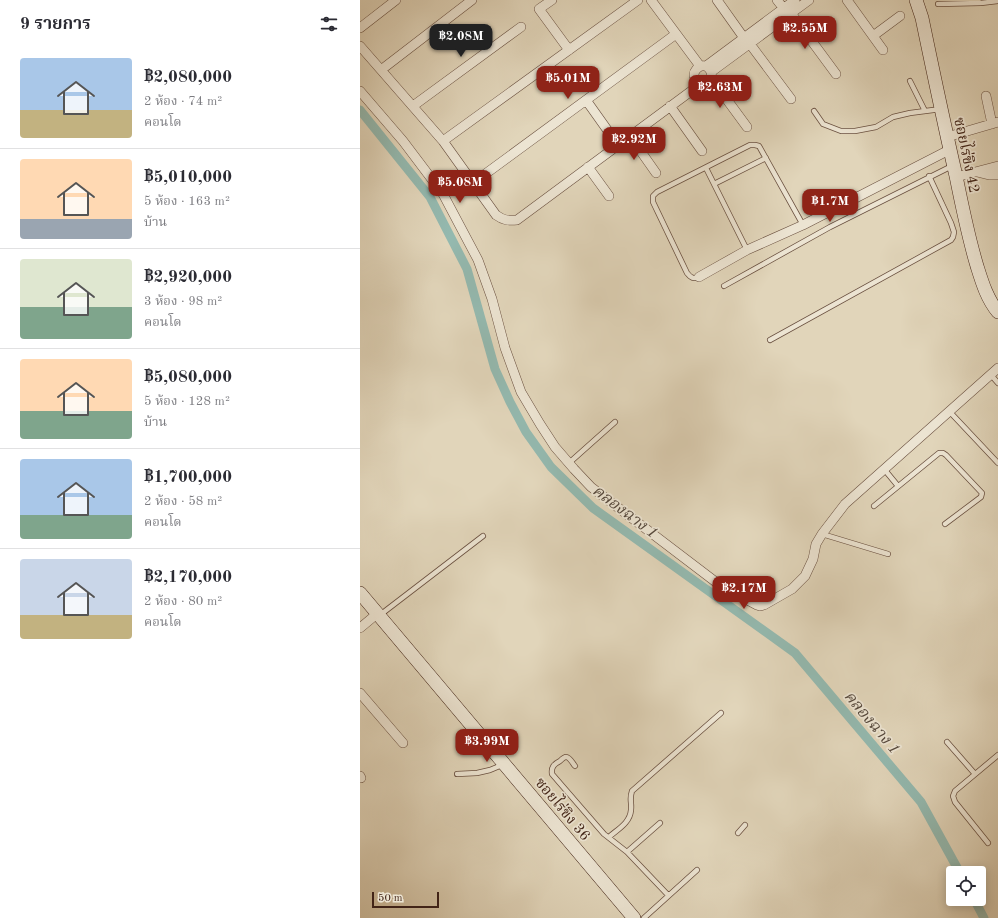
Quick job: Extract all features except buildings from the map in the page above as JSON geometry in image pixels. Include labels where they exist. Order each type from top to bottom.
[{"type":"street","points":[[360,28],[396,0]]},
{"type":"street","points":[[381,70],[472,0]]},
{"type":"street","points":[[552,0],[539,10],[569,50]]},
{"type":"street","points":[[443,142],[638,0]]},
{"type":"street","points":[[651,0],[676,34],[707,71],[747,127]]},
{"type":"street","points":[[717,0],[791,99]]},
{"type":"street","points":[[777,0],[788,11],[836,74]]},
{"type":"street","points":[[788,11],[795,0]]},
{"type":"street","points":[[702,83],[696,80],[694,75],[696,69],[707,71],[788,11],[809,0]]},
{"type":"street","points":[[847,0],[883,50]]},
{"type":"street","name":"ซอยไร่ขิง 42","points":[[916,0],[922,18],[973,254],[987,296],[998,312]]},
{"type":"street","points":[[873,36],[900,16]]},
{"type":"street","points":[[413,106],[521,27]]},
{"type":"street","points":[[472,183],[676,34]]},
{"type":"street","points":[[360,46],[443,142],[496,214],[502,219],[509,221],[517,220],[670,106],[702,83],[707,82],[707,71]]},
{"type":"street","points":[[360,91],[403,141],[443,194],[478,260],[492,299],[505,348],[521,392],[555,447],[591,487],[721,586],[756,605],[760,606],[767,604],[792,589],[805,576],[813,559],[816,544],[845,504],[994,371]]},
{"type":"street","points":[[699,277],[747,250],[803,226],[948,143],[995,123],[986,96]]},
{"type":"street","points":[[586,100],[618,145]]},
{"type":"street","points":[[670,106],[702,151]]},
{"type":"street","points":[[630,136],[656,173]]},
{"type":"street","points":[[976,172],[998,166]]},
{"type":"street","points":[[588,167],[609,196]]},
{"type":"street","points":[[954,171],[998,175]]},
{"type":"street","name":"ซอยไร่ขิง 36","points":[[360,593],[634,918]]},
{"type":"street","points":[[360,628],[379,614]]},
{"type":"street","points":[[360,693],[403,743]]},
{"type":"lane","points":[[938,4],[998,1]]},
{"type":"lane","points":[[910,81],[925,111]]},
{"type":"lane","points":[[814,111],[822,124],[841,131],[855,131],[876,127],[894,118],[910,113],[941,109]]},
{"type":"lane","points":[[699,277],[690,277],[687,273],[652,202],[653,196],[658,192],[750,146],[759,146],[803,226]]},
{"type":"lane","points":[[714,184],[766,158]]},
{"type":"lane","points":[[706,168],[747,250]]},
{"type":"lane","points":[[724,286],[830,227],[929,176],[954,171]]},
{"type":"lane","points":[[770,340],[951,240],[954,232],[951,223],[929,176]]},
{"type":"lane","points":[[994,371],[998,383]]},
{"type":"lane","points":[[949,411],[998,463]]},
{"type":"lane","points":[[569,463],[615,422]]},
{"type":"lane","points":[[874,506],[939,453],[943,453],[982,493],[980,497],[945,524]]},
{"type":"lane","points":[[884,470],[898,486]]},
{"type":"lane","points":[[822,534],[888,554]]},
{"type":"lane","points":[[379,614],[483,536]]},
{"type":"lane","points":[[609,837],[630,818],[630,797],[632,791],[721,713]]},
{"type":"lane","points":[[947,742],[975,774]]},
{"type":"lane","points":[[988,843],[955,802],[953,796],[955,791],[998,755]]},
{"type":"lane","points":[[575,766],[570,759],[564,757],[554,765],[552,774],[597,826],[628,852],[668,895]]},
{"type":"lane","points":[[457,774],[477,773],[490,770],[504,764]]},
{"type":"lane","points":[[628,852],[660,823]]},
{"type":"lane","points":[[738,833],[745,825]]},
{"type":"lane","points":[[644,918],[697,870]]},
{"type":"waterway","name":"คลองฉาง 1","points":[[360,110],[430,197],[467,269],[495,369],[526,432],[551,467],[593,508],[795,653],[921,802],[956,866]]},
{"type":"waterway","name":"คลองฉาง 1","points":[[978,906],[984,918]]}]
